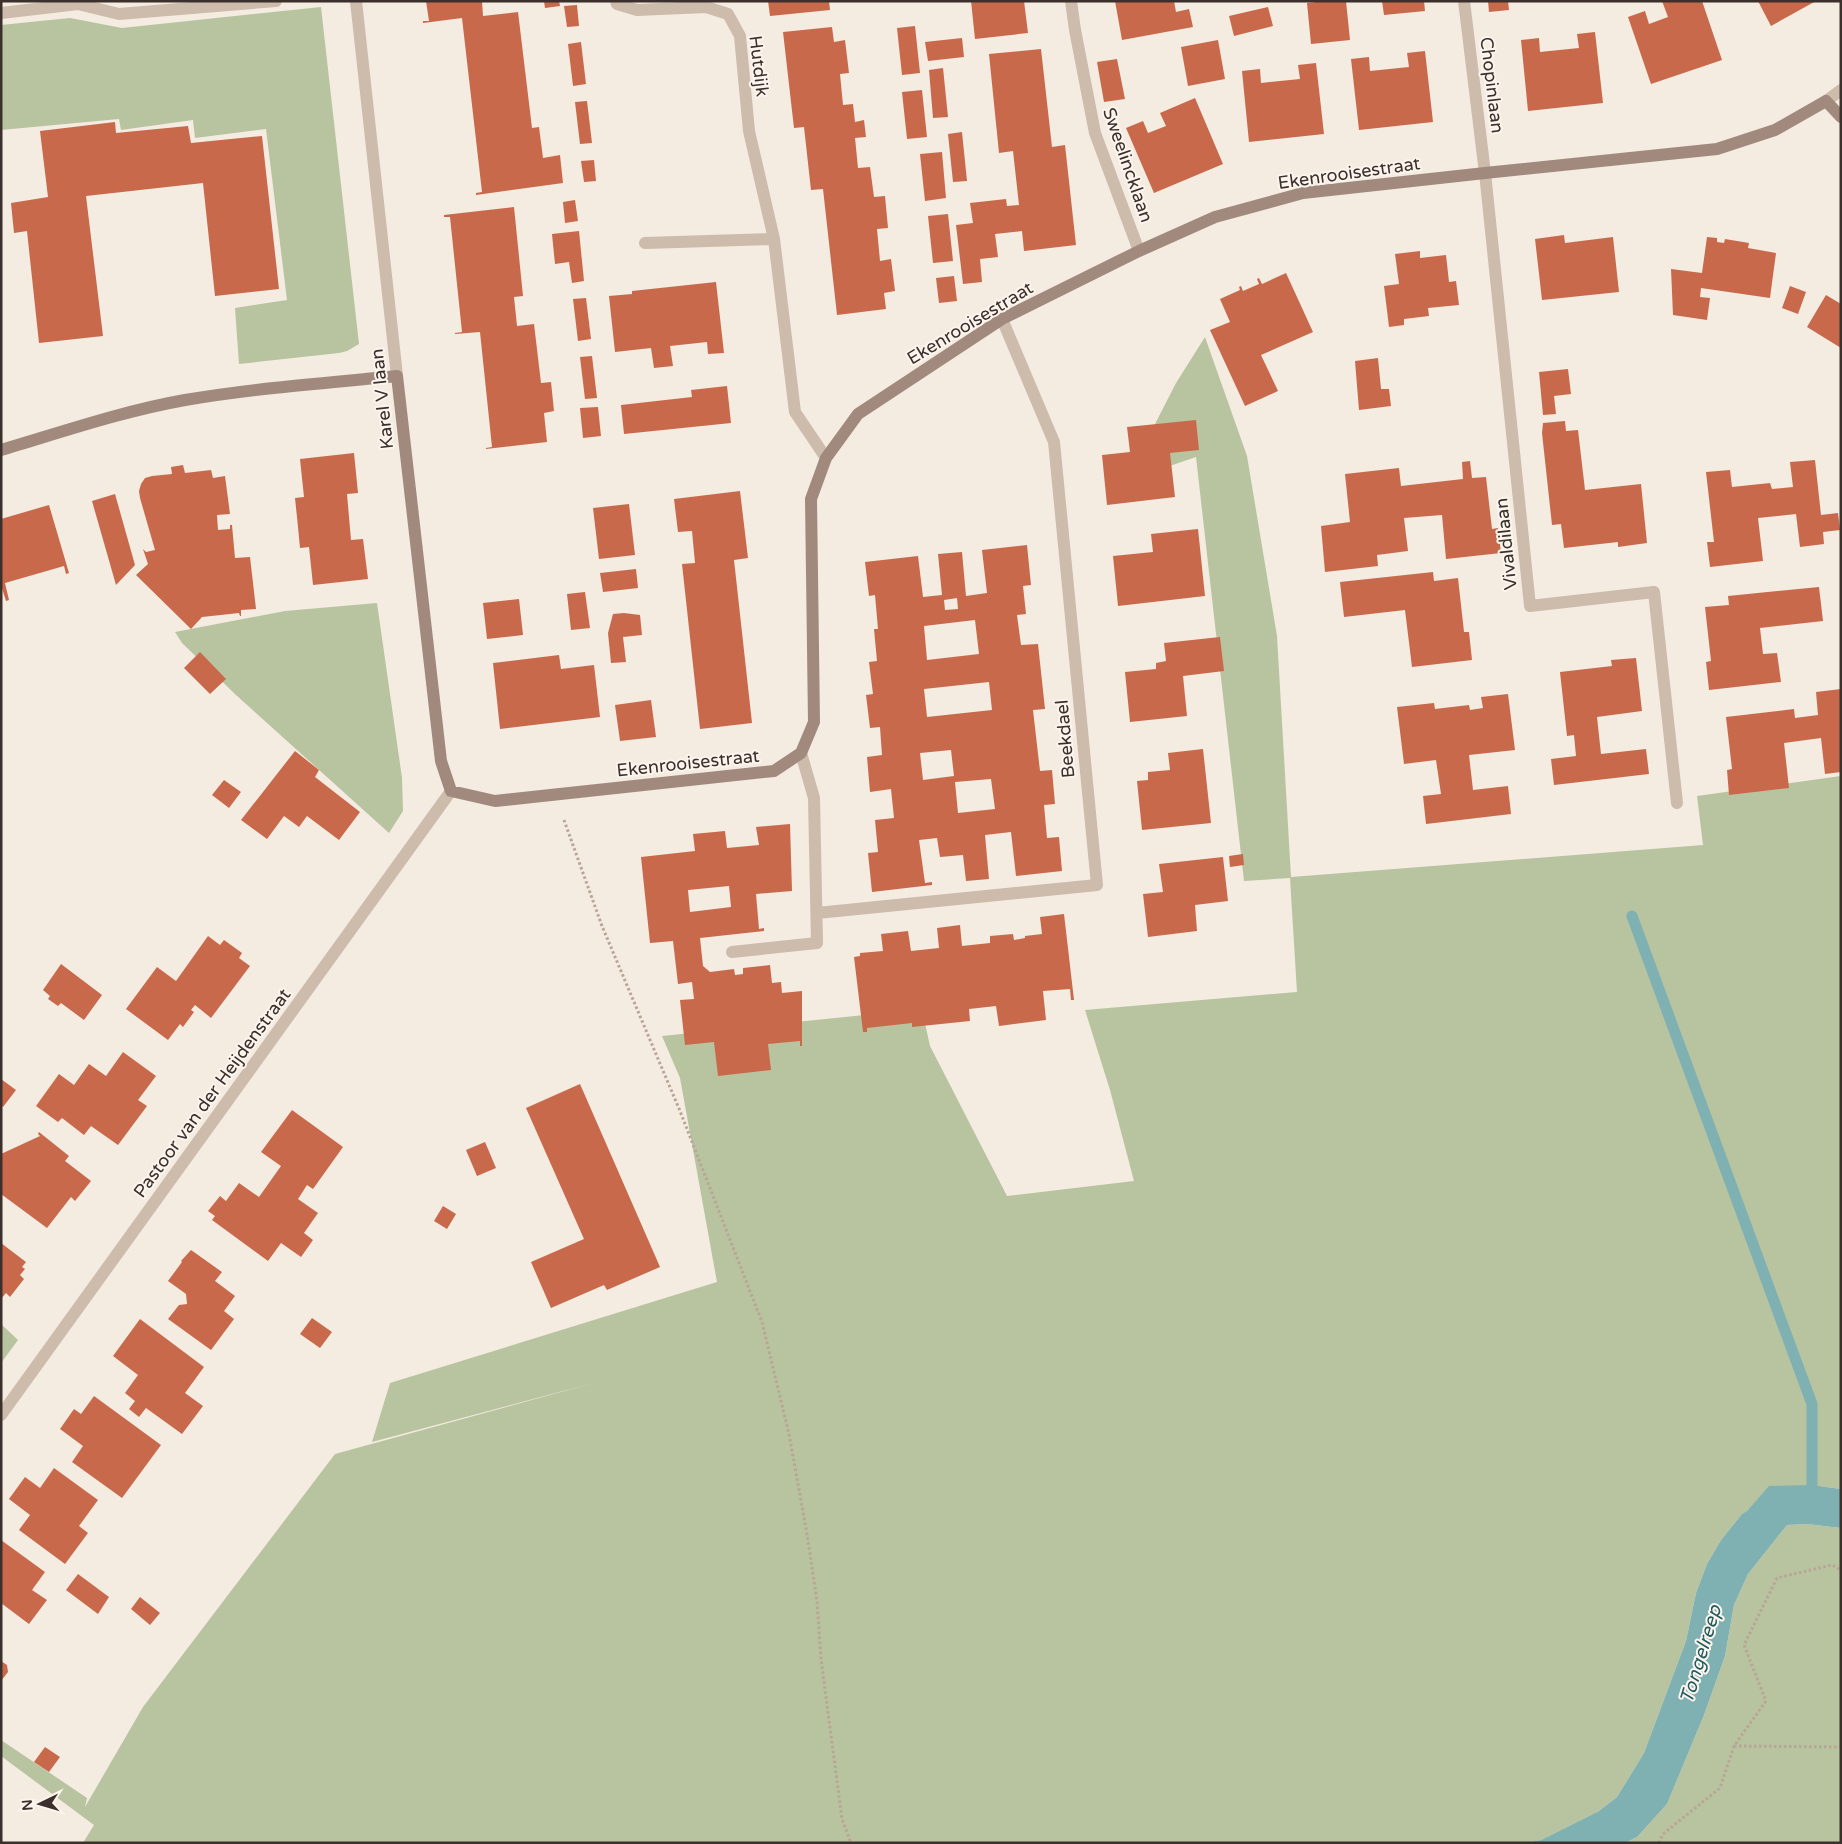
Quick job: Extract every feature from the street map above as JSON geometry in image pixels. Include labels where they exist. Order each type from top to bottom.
[{"type":"street","points":[[1,13],[78,4],[120,14],[276,1]]},
{"type":"street","name":"Karel V laan","points":[[356,1],[441,761],[451,791]]},
{"type":"street","name":"Hutdijk","points":[[616,1],[617,4],[637,10],[706,7],[728,14],[740,36],[749,131],[774,239],[795,412],[826,458]]},
{"type":"street","name":"Sweelincklaan","points":[[1071,1],[1096,133],[1139,251]]},
{"type":"street","name":"Chopinlaan","points":[[1464,1],[1485,173]]},
{"type":"street","points":[[1841,90],[1826,100],[1841,117]]},
{"type":"street","name":"Ekenrooisestraat","points":[[451,791],[495,801],[556,795],[774,771],[801,753],[814,722],[811,500],[826,458],[858,414],[1002,319],[1139,251],[1215,217],[1303,193],[1717,150],[1775,130],[1826,100]]},
{"type":"street","name":"Vivaldilaan","points":[[1485,173],[1530,606],[1654,592],[1677,803]]},
{"type":"street","points":[[645,243],[774,239]]},
{"type":"street","name":"Beekdael","points":[[816,913],[1097,885],[1054,442],[1002,319]]},
{"type":"street","points":[[1,450],[105,418],[184,400],[255,390],[397,376]]},
{"type":"street","points":[[732,952],[817,943],[814,798],[801,753]]},
{"type":"street","name":"Pastoor van der Heijdenstraat","points":[[1,1415],[451,791]]},
{"type":"path","points":[[556,795],[602,926],[680,1111],[762,1322],[790,1434],[817,1600],[821,1659],[842,1819],[851,1843]]},
{"type":"path","points":[[1659,1843],[1664,1834],[1720,1788],[1734,1746],[1766,1701],[1744,1645],[1777,1578],[1832,1565],[1841,1570]]},
{"type":"path","points":[[1734,1746],[1841,1746]]},
{"type":"green space","points":[[321,7],[359,344],[339,353],[239,364],[235,308],[287,300],[266,129],[195,138],[193,120],[121,130],[119,119],[1,130],[1,25],[70,18],[122,28]]},
{"type":"green space","points":[[1205,337],[1247,456],[1277,636],[1291,877],[1703,845],[1697,796],[1841,776],[1841,1489],[1812,1485],[1748,1510],[1742,1514],[1721,1540],[1707,1564],[1696,1593],[1686,1641],[1644,1753],[1617,1797],[1599,1811],[1541,1840],[1525,1843],[83,1843],[94,1825],[1,1756],[1,1740],[87,1798],[85,1807],[143,1707],[335,1454],[597,1382],[372,1442],[390,1383],[717,1282],[680,1078],[662,1036],[922,1009],[930,1046],[1007,1196],[1134,1181],[1110,1090],[1085,1010],[1297,992],[1290,878],[1244,881],[1196,457],[1155,471],[1154,426],[1176,383]]},
{"type":"green space","points":[[377,603],[402,778],[403,811],[389,833],[236,695],[182,643],[175,632],[285,611]]},
{"type":"green space","points":[[1,1324],[18,1340],[1,1363]]},
{"type":"green space","points":[[1807,1524],[1841,1528],[1841,1843],[1625,1843],[1637,1837],[1667,1804],[1704,1715],[1725,1656],[1734,1605],[1748,1574],[1787,1525]]},
{"type":"water","name":"Tongelreep","points":[[1812,1485],[1841,1489],[1841,1528],[1807,1524],[1787,1525],[1748,1574],[1734,1605],[1725,1656],[1704,1715],[1667,1804],[1637,1837],[1625,1843],[1525,1843],[1541,1840],[1599,1811],[1617,1797],[1644,1753],[1686,1641],[1696,1593],[1707,1564],[1721,1540],[1742,1514],[1748,1510],[1769,1486]]},
{"type":"building","points":[[426,1],[482,1],[483,16],[518,12],[532,128],[539,127],[543,158],[560,155],[563,183],[476,195],[476,193],[482,192],[462,18],[423,23],[423,21],[429,21]]},
{"type":"building","points":[[544,1],[559,1],[560,6],[545,8]]},
{"type":"building","points":[[768,1],[829,1],[830,10],[770,16]]},
{"type":"building","points":[[971,1],[1024,1],[1028,33],[975,39]]},
{"type":"building","points":[[1115,1],[1174,1],[1176,12],[1189,9],[1193,27],[1122,40]]},
{"type":"building","points":[[1346,1],[1350,40],[1311,44],[1307,3]]},
{"type":"building","points":[[1382,1],[1424,1],[1425,11],[1384,15]]},
{"type":"building","points":[[1488,1],[1508,1],[1509,10],[1489,12]]},
{"type":"building","points":[[1662,1],[1702,1],[1722,60],[1651,84],[1628,17],[1645,11],[1649,24],[1668,17]]},
{"type":"building","points":[[1758,1],[1816,1],[1771,26]]},
{"type":"building","points":[[577,5],[579,26],[567,27],[564,6]]},
{"type":"building","points":[[1268,7],[1273,26],[1234,36],[1229,16]]},
{"type":"building","points":[[915,26],[920,73],[902,75],[897,28]]},
{"type":"building","points":[[832,27],[834,42],[845,40],[849,73],[840,74],[843,105],[853,104],[855,122],[864,120],[866,137],[855,138],[858,168],[870,167],[874,197],[885,196],[888,228],[877,229],[880,261],[891,259],[895,291],[884,293],[886,309],[837,315],[823,189],[811,190],[804,127],[794,128],[783,32]]},
{"type":"building","points":[[1595,32],[1603,103],[1528,111],[1521,40],[1539,38],[1540,52],[1579,48],[1577,34]]},
{"type":"building","points":[[962,38],[964,57],[928,61],[925,42]]},
{"type":"building","points":[[1218,40],[1225,79],[1188,86],[1181,47]]},
{"type":"building","points":[[581,42],[586,84],[573,86],[568,44]]},
{"type":"building","points":[[1041,49],[1052,147],[1065,145],[1076,245],[1024,251],[1022,231],[995,234],[998,257],[980,259],[982,282],[963,284],[956,225],[973,223],[970,203],[1006,199],[1007,206],[1019,205],[1013,151],[999,153],[989,54]]},
{"type":"building","points":[[1425,51],[1433,122],[1359,130],[1351,59],[1369,57],[1370,71],[1409,67],[1407,53]]},
{"type":"building","points":[[1117,59],[1125,99],[1104,102],[1097,62]]},
{"type":"building","points":[[1316,63],[1324,134],[1249,142],[1242,71],[1260,69],[1261,83],[1300,79],[1298,65]]},
{"type":"building","points":[[943,68],[948,117],[933,118],[929,70]]},
{"type":"building","points":[[922,90],[927,137],[907,139],[902,92]]},
{"type":"building","points":[[1195,98],[1223,164],[1154,193],[1126,128],[1143,121],[1148,133],[1166,126],[1160,113]]},
{"type":"building","points":[[587,101],[592,143],[580,144],[575,102]]},
{"type":"building","points":[[115,122],[116,133],[188,126],[191,143],[262,136],[279,289],[215,296],[203,183],[86,196],[103,336],[39,343],[27,231],[14,233],[11,203],[48,197],[40,131]]},
{"type":"building","points":[[962,132],[967,181],[953,182],[948,134]]},
{"type":"building","points":[[942,152],[946,198],[925,201],[920,154]]},
{"type":"building","points":[[594,160],[596,181],[584,182],[581,161]]},
{"type":"building","points":[[575,200],[578,221],[565,223],[563,202]]},
{"type":"building","points":[[514,207],[523,296],[514,297],[517,326],[534,324],[541,383],[551,382],[554,411],[544,413],[547,442],[486,449],[492,447],[480,332],[455,334],[462,332],[450,217],[444,217],[444,215]]},
{"type":"building","points":[[948,214],[953,261],[933,263],[928,216]]},
{"type":"building","points":[[579,231],[584,281],[572,283],[569,262],[555,264],[552,234]]},
{"type":"building","points":[[1564,235],[1565,243],[1613,237],[1619,292],[1542,300],[1535,239]]},
{"type":"building","points":[[1707,237],[1717,238],[1717,242],[1724,243],[1725,239],[1749,243],[1748,248],[1776,253],[1770,298],[1701,288],[1700,297],[1710,298],[1707,320],[1673,315],[1671,269],[1702,273]]},
{"type":"building","points":[[1420,251],[1420,258],[1446,255],[1449,282],[1456,281],[1459,305],[1428,308],[1429,316],[1404,319],[1404,325],[1389,327],[1384,286],[1399,284],[1395,254]]},
{"type":"building","points":[[1286,273],[1313,332],[1261,355],[1278,391],[1245,406],[1210,330],[1230,322],[1220,299],[1240,290],[1239,287],[1241,286],[1243,291],[1259,284],[1257,279],[1259,278],[1262,284]]},
{"type":"building","points":[[954,276],[957,301],[939,303],[936,278]]},
{"type":"building","points":[[716,282],[724,353],[708,354],[707,342],[670,346],[673,366],[654,368],[651,348],[615,352],[609,296],[632,294],[632,291]]},
{"type":"building","points":[[1790,286],[1806,292],[1798,314],[1782,308]]},
{"type":"building","points":[[1826,295],[1841,304],[1841,348],[1807,327]]},
{"type":"building","points":[[586,298],[591,339],[578,341],[573,299]]},
{"type":"building","points":[[592,356],[597,398],[585,399],[580,357]]},
{"type":"building","points":[[1378,358],[1381,389],[1389,389],[1391,406],[1359,410],[1355,361]]},
{"type":"building","points":[[1568,369],[1571,394],[1554,396],[1556,414],[1543,415],[1539,372]]},
{"type":"building","points":[[727,386],[731,423],[624,434],[621,405],[692,397],[691,390]]},
{"type":"building","points":[[598,407],[601,436],[583,438],[580,408]]},
{"type":"building","points":[[1196,420],[1199,450],[1170,453],[1175,497],[1107,505],[1102,455],[1130,452],[1127,427]]},
{"type":"building","points":[[1565,421],[1566,431],[1578,430],[1585,490],[1641,484],[1647,543],[1618,547],[1618,542],[1564,548],[1561,524],[1552,525],[1542,433],[1543,423]]},
{"type":"building","points":[[354,453],[358,493],[347,494],[351,540],[363,539],[368,579],[313,585],[309,547],[300,548],[295,498],[304,497],[300,459]]},
{"type":"building","points":[[1815,460],[1821,515],[1838,513],[1840,530],[1823,532],[1824,544],[1800,547],[1796,514],[1758,518],[1763,561],[1710,567],[1707,542],[1714,542],[1706,472],[1730,470],[1732,487],[1770,483],[1772,489],[1793,487],[1790,462]]},
{"type":"building","points":[[1470,461],[1472,478],[1486,477],[1492,529],[1498,528],[1501,553],[1446,559],[1442,515],[1404,518],[1408,551],[1377,555],[1378,566],[1325,572],[1321,526],[1350,522],[1345,474],[1399,468],[1401,486],[1463,479],[1462,462]]},
{"type":"building","points":[[183,465],[185,473],[211,470],[213,478],[225,476],[230,514],[217,515],[218,530],[230,529],[230,525],[232,525],[235,558],[250,557],[256,609],[241,610],[241,616],[239,613],[202,617],[191,629],[136,575],[148,564],[143,549],[146,552],[155,550],[140,498],[141,484],[145,478],[172,474],[171,467]]},
{"type":"building","points":[[740,491],[748,558],[734,560],[752,723],[700,729],[682,564],[695,563],[692,531],[678,532],[674,499]]},
{"type":"building","points":[[115,494],[135,565],[116,585],[92,501]]},
{"type":"building","points":[[629,504],[635,555],[599,559],[593,508]]},
{"type":"building","points":[[49,505],[69,573],[66,574],[64,566],[5,583],[9,600],[6,601],[1,585],[1,519]]},
{"type":"building","points":[[1198,529],[1205,596],[1118,606],[1113,556],[1153,552],[1151,534]]},
{"type":"building","points":[[1027,545],[1031,585],[1023,586],[1026,614],[1017,615],[1021,645],[1038,644],[1045,709],[1033,710],[1040,771],[1052,770],[1055,804],[1044,805],[1047,838],[1059,837],[1062,871],[1016,876],[1011,832],[985,835],[989,879],[966,881],[963,855],[940,857],[937,838],[919,840],[925,883],[932,882],[932,885],[872,892],[868,853],[878,852],[875,820],[894,818],[891,789],[870,792],[867,757],[882,755],[880,727],[870,728],[866,695],[873,694],[869,662],[877,661],[874,629],[878,629],[875,595],[869,596],[865,562],[918,556],[923,597],[942,595],[938,554],[962,552],[966,596],[987,593],[982,550]],"holes":[[[957,598],[958,609],[945,610],[944,600]],[[975,620],[979,654],[927,660],[924,626]],[[989,682],[992,710],[927,717],[924,689]],[[951,750],[954,776],[923,780],[920,753]],[[991,779],[995,809],[958,813],[955,782]]]},
{"type":"building","points":[[636,569],[638,588],[603,592],[600,573]]},
{"type":"building","points":[[1433,572],[1434,581],[1458,578],[1464,632],[1469,632],[1472,660],[1412,667],[1405,610],[1344,617],[1340,582]]},
{"type":"building","points":[[1819,587],[1823,621],[1760,628],[1763,654],[1777,653],[1781,682],[1709,690],[1706,662],[1711,661],[1705,607],[1729,605],[1728,596]]},
{"type":"building","points":[[585,592],[590,628],[571,630],[567,594]]},
{"type":"building","points":[[519,599],[523,635],[487,639],[483,603]]},
{"type":"building","points":[[613,614],[640,615],[642,635],[623,637],[626,662],[611,663],[608,633]]},
{"type":"building","points":[[1220,637],[1224,671],[1183,676],[1187,716],[1130,722],[1125,672],[1156,669],[1156,663],[1166,661],[1164,643]]},
{"type":"building","points":[[200,652],[226,679],[210,694],[184,668]]},
{"type":"building","points":[[559,655],[561,669],[594,665],[600,717],[500,729],[493,663]]},
{"type":"building","points":[[1636,658],[1642,711],[1597,717],[1601,754],[1646,749],[1649,774],[1554,785],[1551,759],[1576,756],[1574,735],[1567,736],[1560,672],[1612,666],[1611,660]]},
{"type":"building","points":[[1841,689],[1841,772],[1825,774],[1821,738],[1784,743],[1789,788],[1729,795],[1727,770],[1732,769],[1726,717],[1794,709],[1795,718],[1818,715],[1816,692]]},
{"type":"building","points":[[1508,694],[1515,750],[1469,755],[1473,790],[1508,786],[1511,814],[1426,824],[1423,796],[1441,794],[1436,760],[1404,764],[1397,707],[1434,703],[1435,709],[1469,705],[1470,710],[1483,708],[1481,697]]},
{"type":"building","points":[[651,700],[656,737],[620,741],[615,705]]},
{"type":"building","points":[[1203,749],[1211,823],[1142,830],[1137,781],[1148,780],[1148,772],[1170,770],[1168,753]]},
{"type":"building","points":[[295,751],[319,770],[315,777],[360,812],[339,840],[307,816],[299,827],[284,816],[267,839],[241,820]]},
{"type":"building","points":[[224,780],[241,792],[229,808],[212,795]]},
{"type":"building","points":[[790,824],[792,891],[756,894],[759,929],[764,928],[764,931],[700,938],[703,966],[710,972],[734,969],[735,975],[743,974],[743,968],[770,965],[772,983],[781,982],[782,993],[802,991],[802,1046],[800,1046],[800,1041],[768,1044],[771,1070],[718,1076],[714,1042],[685,1045],[680,1000],[694,999],[692,982],[678,984],[673,941],[650,943],[641,857],[695,851],[693,834],[725,831],[727,848],[759,845],[756,827]],"holes":[[[729,886],[731,907],[690,912],[688,890]]]},
{"type":"building","points":[[1243,854],[1244,865],[1230,867],[1229,856]]},
{"type":"building","points":[[1223,857],[1228,901],[1195,905],[1197,931],[1148,937],[1143,894],[1163,892],[1159,864]]},
{"type":"building","points":[[1064,914],[1074,1000],[1071,1000],[1070,989],[1043,991],[1046,1020],[999,1026],[996,1006],[969,1009],[970,1021],[912,1027],[912,1023],[867,1028],[867,1032],[863,1032],[854,957],[860,956],[860,953],[883,951],[881,934],[908,931],[911,951],[939,948],[937,928],[960,925],[962,946],[990,943],[990,936],[1013,934],[1014,940],[1025,938],[1025,936],[1042,934],[1040,917]]},
{"type":"building","points":[[208,936],[220,945],[224,940],[242,953],[239,958],[250,966],[211,1018],[195,1005],[191,1010],[194,1012],[183,1027],[180,1024],[168,1040],[126,1009],[157,967],[176,981]]},
{"type":"building","points":[[61,964],[102,995],[84,1020],[61,1003],[58,1006],[48,999],[50,996],[43,990]]},
{"type":"building","points":[[123,1052],[156,1076],[138,1100],[147,1106],[118,1145],[91,1126],[84,1135],[62,1118],[58,1122],[36,1106],[59,1074],[74,1085],[89,1064],[106,1076]]},
{"type":"building","points":[[1,1079],[16,1090],[3,1107],[1,1105]]},
{"type":"building","points":[[580,1084],[660,1267],[607,1290],[604,1285],[551,1308],[531,1262],[584,1239],[526,1108]]},
{"type":"building","points":[[292,1110],[343,1147],[313,1189],[307,1185],[298,1199],[318,1213],[304,1233],[313,1240],[301,1257],[281,1243],[268,1261],[212,1220],[215,1216],[208,1211],[220,1196],[226,1201],[239,1183],[259,1197],[281,1166],[261,1152]]},
{"type":"building","points":[[39,1132],[69,1156],[65,1161],[91,1181],[75,1201],[71,1197],[47,1228],[1,1194],[1,1154],[40,1136]]},
{"type":"building","points":[[485,1142],[496,1168],[477,1176],[466,1150]]},
{"type":"building","points":[[443,1206],[456,1214],[447,1229],[434,1221]]},
{"type":"building","points":[[1,1243],[26,1262],[22,1267],[25,1269],[20,1275],[24,1279],[10,1297],[6,1293],[1,1299]]},
{"type":"building","points":[[191,1250],[222,1272],[215,1281],[235,1296],[224,1311],[234,1319],[211,1350],[168,1319],[179,1305],[187,1304],[186,1294],[168,1281]]},
{"type":"building","points":[[312,1318],[332,1332],[320,1348],[300,1334]]},
{"type":"building","points":[[140,1319],[204,1367],[185,1393],[203,1406],[182,1434],[146,1408],[139,1417],[129,1409],[135,1401],[125,1393],[138,1375],[113,1356]]},
{"type":"building","points":[[94,1396],[161,1445],[122,1498],[72,1462],[83,1446],[60,1429],[74,1409],[81,1414]]},
{"type":"building","points":[[54,1468],[98,1500],[79,1526],[88,1533],[65,1564],[19,1530],[30,1515],[9,1499],[25,1477],[40,1488]]},
{"type":"building","points":[[1,1540],[45,1572],[32,1590],[47,1600],[29,1624],[1,1603]]},
{"type":"building","points":[[78,1574],[109,1597],[98,1614],[66,1590]]},
{"type":"building","points":[[140,1597],[160,1613],[150,1625],[131,1609]]},
{"type":"building","points":[[1,1661],[7,1665],[8,1672],[1,1681]]},
{"type":"building","points":[[45,1747],[60,1757],[49,1772],[34,1762]]},
{"type":"waterway","points":[[1632,916],[1812,1404],[1812,1485]]}]
